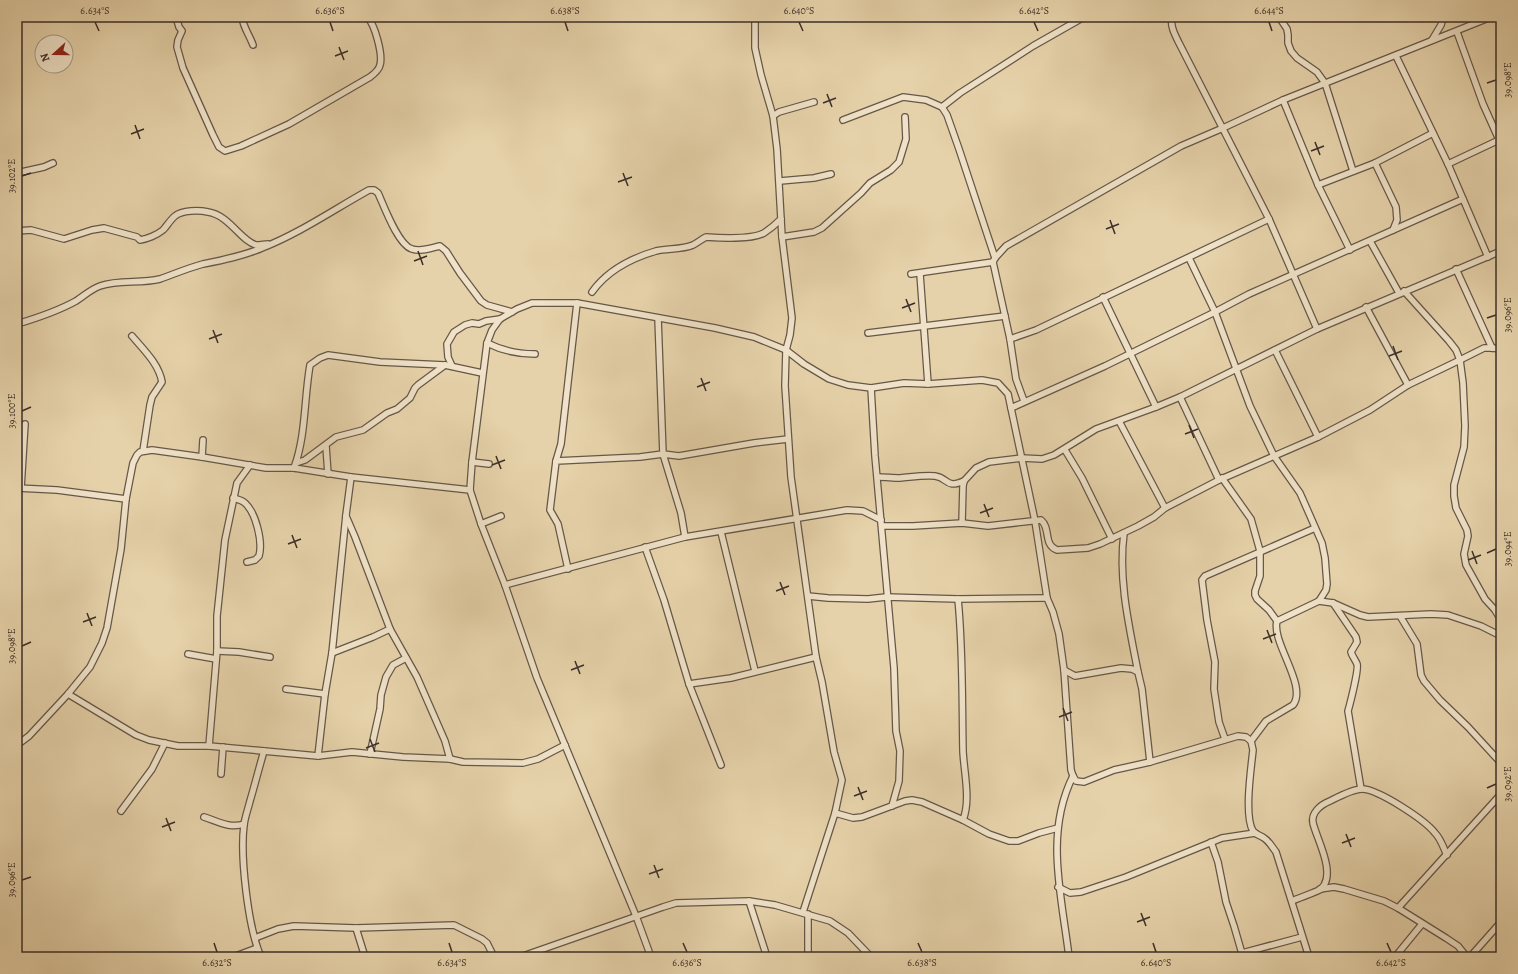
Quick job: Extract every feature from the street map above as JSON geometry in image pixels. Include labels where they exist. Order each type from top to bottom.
[{"type":"street","points":[[176,17],[182,31],[177,47],[183,68],[219,147],[225,151],[241,146],[289,124],[370,77],[380,67],[381,61],[376,35],[368,17]]},
{"type":"street","points":[[242,17],[243,23],[253,45]]},
{"type":"street","points":[[756,17],[755,48],[773,116],[778,149],[782,237],[792,318],[786,350],[785,386],[791,476],[816,657],[822,682],[834,752],[842,780],[835,813],[805,913],[808,957]]},
{"type":"street","points":[[942,107],[960,93],[1033,46],[1084,17]]},
{"type":"street","points":[[1279,17],[1287,29],[1288,44],[1291,51],[1297,58],[1317,72],[1325,83],[1353,171]]},
{"type":"street","points":[[1432,40],[1441,25],[1443,17]]},
{"type":"street","points":[[911,274],[920,274],[994,260],[1006,246],[1181,146],[1283,100],[1396,56],[1432,40],[1457,32],[1491,17]]},
{"type":"street","points":[[1171,18],[1173,29],[1179,43],[1269,219],[1317,329]]},
{"type":"street","points":[[1448,164],[1500,141],[1483,104],[1457,32]]},
{"type":"street","points":[[1396,56],[1448,164],[1488,256]]},
{"type":"street","points":[[843,120],[903,97],[926,100],[942,107],[947,115],[957,143],[994,260],[1010,339],[1015,373],[1024,401]]},
{"type":"street","points":[[1283,100],[1318,184],[1350,250]]},
{"type":"street","points":[[773,116],[779,112],[814,102]]},
{"type":"street","points":[[782,237],[814,232],[822,228],[870,183],[891,170],[899,162],[906,139],[905,117]]},
{"type":"street","points":[[1318,184],[1375,163],[1433,134]]},
{"type":"street","points":[[17,173],[44,167],[53,163]]},
{"type":"street","points":[[1375,163],[1396,207],[1396,220],[1393,230]]},
{"type":"street","points":[[780,181],[814,178],[831,174]]},
{"type":"street","points":[[17,324],[55,311],[76,301],[99,286],[119,282],[146,282],[202,265],[244,255],[304,229],[369,190],[374,190],[378,193],[397,233],[407,247],[414,250],[440,246],[446,251],[481,301],[487,305],[512,312]]},
{"type":"street","points":[[1011,408],[1105,366],[1292,274],[1350,250],[1463,199]]},
{"type":"street","points":[[17,231],[31,230],[64,239],[92,230],[104,228],[144,240],[163,230],[175,216],[197,211],[209,212],[224,219],[247,240],[256,245],[272,244]]},
{"type":"street","points":[[592,292],[600,280],[614,270],[643,256],[657,251],[694,245],[706,237],[723,239],[738,238],[763,233],[781,219]]},
{"type":"street","points":[[1010,339],[1036,330],[1103,297],[1190,258],[1269,219]]},
{"type":"street","points":[[1370,241],[1402,292],[1449,341],[1456,350],[1460,360],[1463,383],[1465,426],[1464,447],[1454,485],[1454,496],[1456,508],[1467,530],[1468,536],[1464,554],[1466,565],[1485,599],[1495,610],[1501,620]]},
{"type":"street","points":[[878,477],[899,478],[933,476],[940,477],[945,482],[953,484],[964,481],[976,468],[989,462],[1022,458],[1042,459],[1065,450],[1096,429],[1180,397],[1317,329],[1456,268],[1501,250]]},
{"type":"street","points":[[1190,258],[1216,312],[1250,406],[1274,456],[1300,493],[1316,528],[1323,550],[1327,574],[1326,590],[1319,601],[1277,621]]},
{"type":"street","points":[[1456,268],[1492,348]]},
{"type":"street","points":[[920,274],[928,384]]},
{"type":"street","points":[[1103,297],[1156,407]]},
{"type":"street","points":[[452,366],[448,357],[447,344],[454,332],[459,328],[472,323],[479,324],[486,321],[500,319],[532,303],[577,303],[715,328],[754,337],[786,350],[804,364],[829,379],[848,385],[871,388],[904,382],[928,384],[982,380],[998,383],[1008,394],[1035,521],[1047,598],[1053,612],[1059,634],[1064,670],[1070,762],[1073,776],[1076,781],[1084,782],[1114,770],[1150,762],[1225,739],[1238,736],[1246,737],[1251,742],[1253,750],[1249,816],[1254,833]]},
{"type":"street","points":[[568,568],[558,524],[550,510],[556,461],[561,444],[577,303]]},
{"type":"street","points":[[1366,307],[1408,386]]},
{"type":"street","points":[[868,333],[1005,316]]},
{"type":"street","points":[[658,318],[664,454],[681,513],[685,537]]},
{"type":"street","points":[[500,319],[492,330],[487,343],[482,373],[470,490],[481,524],[505,586],[536,678],[636,916],[651,957]]},
{"type":"street","points":[[132,336],[153,362],[160,373],[162,382],[152,397],[143,450]]},
{"type":"street","points":[[487,343],[511,352],[535,354]]},
{"type":"street","points":[[505,586],[685,537],[796,518],[856,510],[863,511],[881,523],[913,526],[962,523],[988,526],[1041,520],[1046,525],[1050,546],[1058,550],[1088,548],[1112,539],[1154,517],[1165,508],[1220,479],[1318,437],[1370,410],[1408,386],[1484,348],[1501,349]]},
{"type":"street","points":[[1275,350],[1318,437]]},
{"type":"street","points":[[295,465],[300,444],[306,384],[310,365],[320,358],[328,355],[380,362],[445,365],[482,373]]},
{"type":"street","points":[[17,745],[29,736],[68,694],[90,667],[102,643],[107,628],[121,550],[126,499],[132,464],[137,455],[143,450],[152,450],[266,468],[295,465],[326,446],[336,437],[363,430],[387,413],[397,409],[410,398],[418,385],[445,365]]},
{"type":"street","points":[[871,388],[872,424],[878,477],[886,597],[894,668],[896,731],[900,751],[899,781],[892,806]]},
{"type":"street","points":[[1180,397],[1220,479],[1251,519],[1260,551],[1260,576],[1255,595],[1277,621],[1277,633],[1292,672],[1296,701],[1293,705],[1266,721],[1251,742]]},
{"type":"street","points":[[1120,421],[1165,508]]},
{"type":"street","points":[[25,424],[19,488],[57,490],[126,499]]},
{"type":"street","points":[[556,461],[640,457],[664,454],[679,456],[754,443],[788,439]]},
{"type":"street","points":[[202,457],[203,440]]},
{"type":"street","points":[[326,446],[328,474]]},
{"type":"street","points":[[1065,450],[1082,478],[1112,539]]},
{"type":"street","points":[[472,462],[489,464]]},
{"type":"street","points":[[209,746],[217,651],[217,616],[223,553],[237,483],[250,465]]},
{"type":"street","points":[[295,465],[328,474],[351,478],[470,490]]},
{"type":"street","points":[[318,756],[325,694],[332,653],[351,478]]},
{"type":"street","points":[[962,523],[962,496],[964,481]]},
{"type":"street","points":[[233,498],[243,501],[248,506],[256,524],[259,537],[259,556],[255,560],[247,562]]},
{"type":"street","points":[[346,515],[390,629],[417,677],[445,741],[450,759]]},
{"type":"street","points":[[481,524],[501,516]]},
{"type":"street","points":[[1225,739],[1219,722],[1214,689],[1215,662],[1207,620],[1202,580],[1205,576],[1316,528]]},
{"type":"street","points":[[721,532],[755,672]]},
{"type":"street","points":[[1124,532],[1122,546],[1125,600],[1141,684],[1150,762]]},
{"type":"street","points":[[645,547],[666,606],[689,684],[720,765]]},
{"type":"street","points":[[808,596],[868,599],[886,597],[958,599],[1047,598]]},
{"type":"street","points":[[958,599],[962,655],[963,752],[966,796],[965,814],[962,820]]},
{"type":"street","points":[[1319,601],[1333,604],[1368,617],[1431,614],[1448,615],[1481,626],[1501,636]]},
{"type":"street","points":[[1333,604],[1356,637],[1357,642],[1351,652],[1357,663],[1357,668],[1352,700],[1348,711],[1361,789]]},
{"type":"street","points":[[1400,616],[1417,644],[1420,669],[1424,681],[1440,700],[1468,727],[1501,763]]},
{"type":"street","points":[[332,653],[390,629]]},
{"type":"street","points":[[217,651],[239,652],[270,657]]},
{"type":"street","points":[[188,654],[216,658]]},
{"type":"street","points":[[689,684],[731,678],[816,657]]},
{"type":"street","points":[[370,754],[380,710],[381,695],[386,677],[393,665],[406,658]]},
{"type":"street","points":[[1064,670],[1075,676],[1121,668],[1132,669],[1138,672]]},
{"type":"street","points":[[286,689],[325,694]]},
{"type":"street","points":[[68,694],[136,735],[165,743],[184,746],[223,747],[318,756],[352,752],[403,757],[450,759],[463,762],[523,763],[538,759],[565,745]]},
{"type":"street","points":[[121,811],[152,769],[165,743]]},
{"type":"street","points":[[221,774],[223,747]]},
{"type":"street","points":[[261,957],[257,948],[250,918],[243,840],[244,824],[264,751]]},
{"type":"street","points":[[1069,957],[1058,887],[1058,828],[1062,802],[1073,776]]},
{"type":"street","points":[[1320,889],[1327,879],[1327,866],[1316,835],[1312,818],[1314,813],[1324,804],[1361,789],[1369,790],[1389,799],[1432,829],[1441,841],[1446,855]]},
{"type":"street","points":[[1398,908],[1501,794]]},
{"type":"street","points":[[835,813],[853,818],[862,817],[905,801],[912,800],[922,802],[989,834],[1009,841],[1018,841],[1058,828]]},
{"type":"street","points":[[204,817],[232,826],[244,824]]},
{"type":"street","points":[[1058,887],[1070,893],[1081,892],[1132,875],[1222,838],[1254,833],[1264,838],[1272,845],[1276,852],[1309,957]]},
{"type":"street","points":[[1211,842],[1218,862],[1226,902],[1242,955],[1302,937]]},
{"type":"street","points":[[1292,901],[1320,889],[1334,887],[1384,901],[1398,908],[1458,946],[1467,957]]},
{"type":"street","points":[[749,901],[767,957]]},
{"type":"street","points":[[520,957],[676,903],[749,901],[805,913],[830,921],[848,933],[871,957]]},
{"type":"street","points":[[1470,957],[1501,922]]},
{"type":"street","points":[[1395,957],[1422,924]]},
{"type":"street","points":[[255,938],[278,929],[294,926],[356,928],[454,925],[482,938],[487,943],[494,957]]},
{"type":"street","points":[[356,928],[365,957]]},
{"type":"street","points":[[233,957],[257,948]]}]
